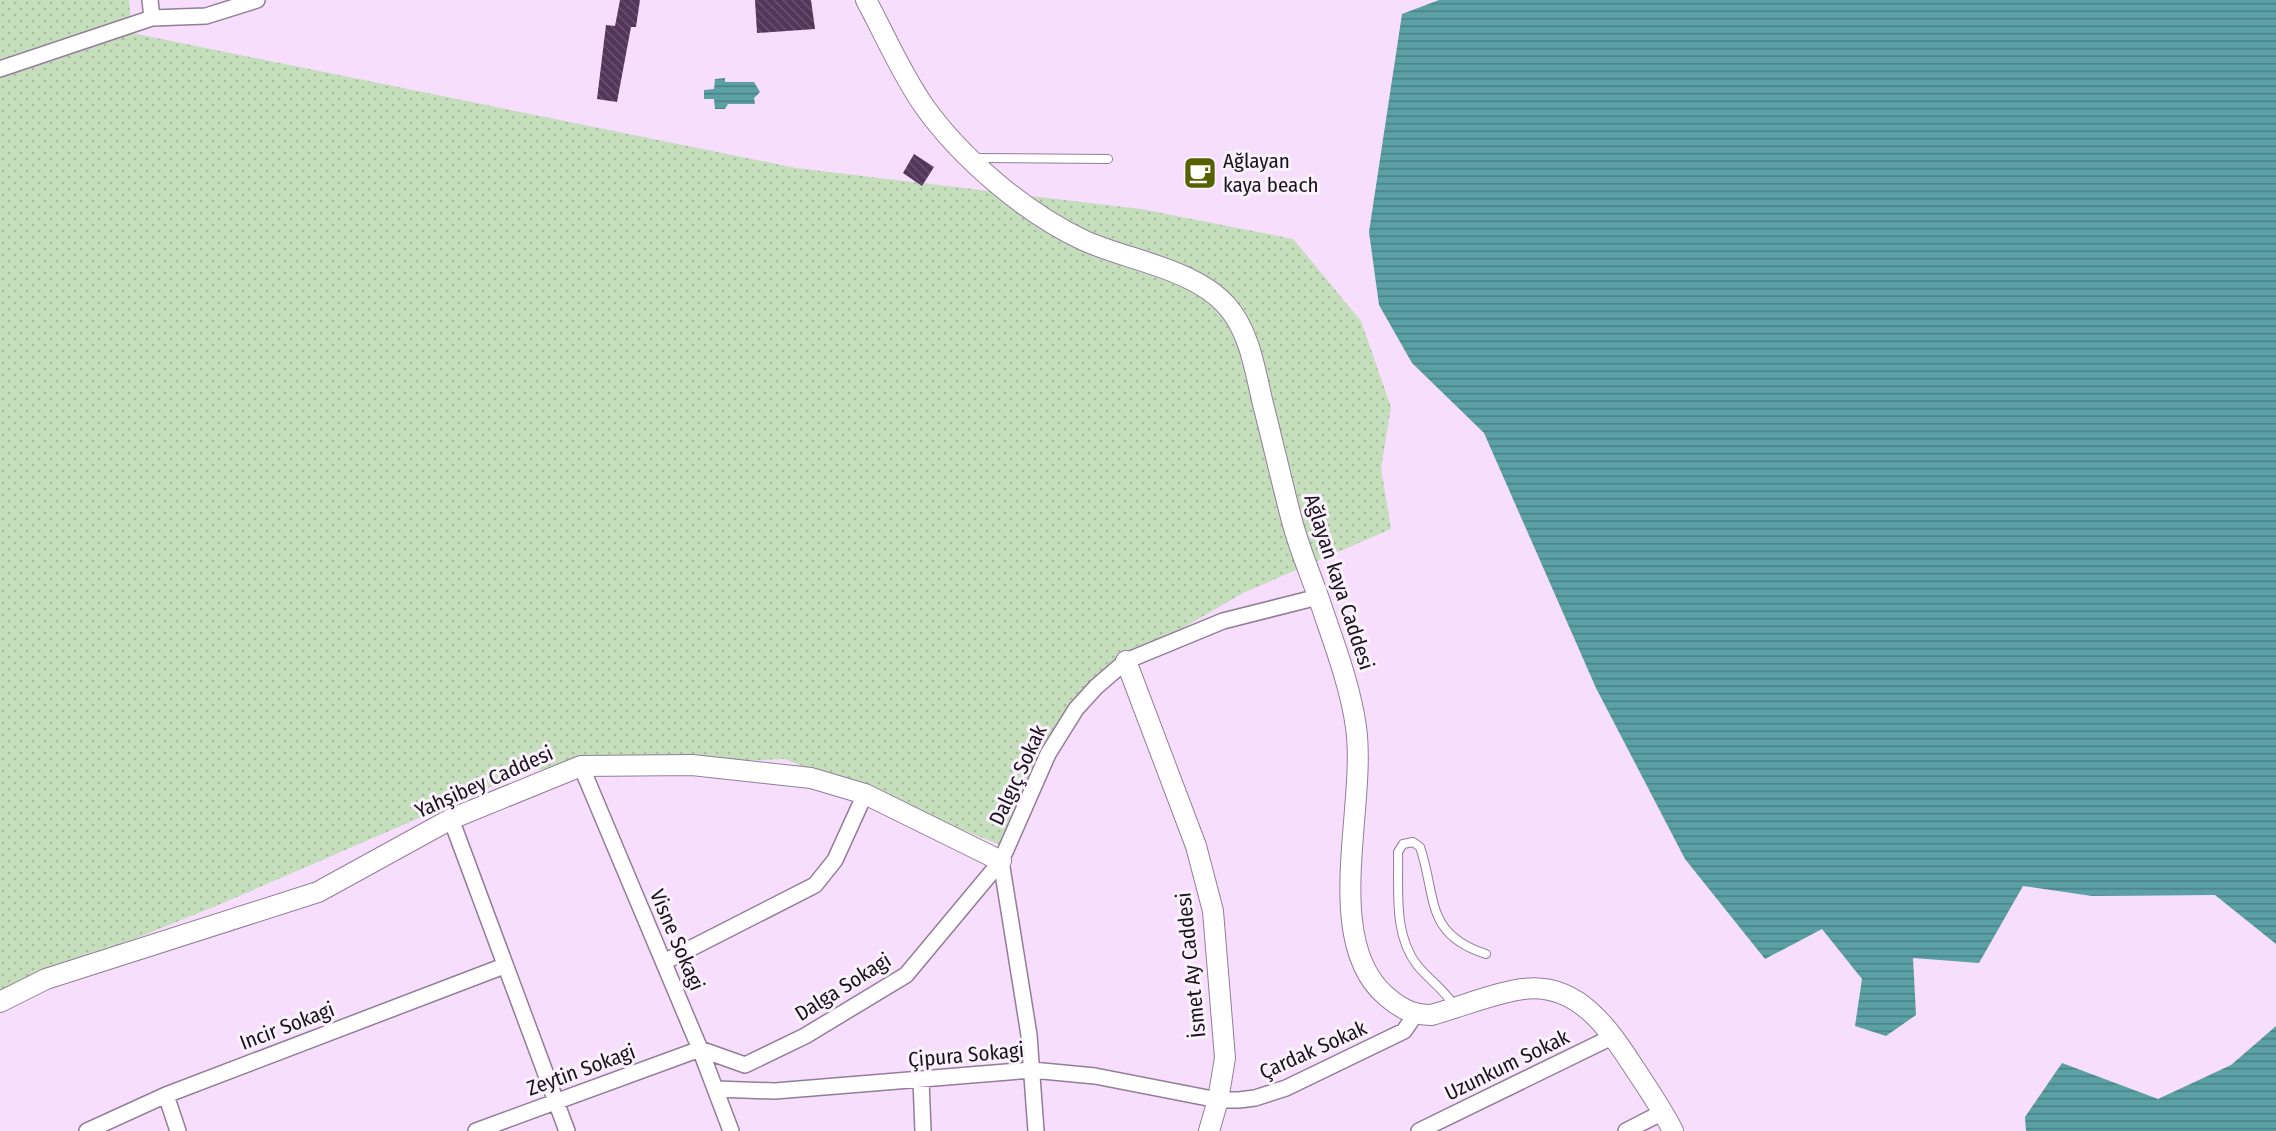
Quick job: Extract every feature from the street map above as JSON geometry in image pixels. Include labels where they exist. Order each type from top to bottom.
[{"type":"street","points":[[150,0],[152,18]]},
{"type":"street","points":[[0,69],[152,18],[206,16],[257,0]]},
{"type":"street","name":"Ağlayan kaya Caddesi","points":[[866,0],[924,105],[970,158],[1021,202],[1051,223],[1109,250],[1189,279],[1210,290],[1226,304],[1245,336],[1293,525],[1350,696],[1356,728],[1359,759],[1350,910],[1352,934],[1358,956],[1374,982],[1397,1005],[1415,1015]]},
{"type":"street","name":"Dalgıç Sokak","points":[[1001,861],[1061,730],[1096,687],[1126,661],[1223,621],[1318,597]]},
{"type":"street","name":"İsmet Ay Caddesi","points":[[1126,661],[1196,846],[1213,911],[1225,1058],[1218,1100],[1209,1131]]},
{"type":"street","name":"Yahşibey Caddesi","points":[[0,1002],[46,979],[318,892],[451,819],[581,766],[692,765],[811,778],[865,794],[1001,861]]},
{"type":"street","name":"Visne Sokagi","points":[[581,766],[700,1048],[731,1131]]},
{"type":"street","points":[[664,962],[807,890],[822,879],[835,861],[865,794]]},
{"type":"street","points":[[451,819],[554,1102],[567,1131]]},
{"type":"street","points":[[1001,861],[1029,1035],[1036,1131]]},
{"type":"street","name":"Dalga Sokagi","points":[[700,1048],[745,1065],[805,1036],[906,975],[1001,861]]},
{"type":"street","name":"Incir Sokagi","points":[[87,1131],[166,1095],[504,966]]},
{"type":"street","points":[[1415,1015],[1431,1015],[1523,989],[1557,993],[1588,1008],[1614,1036],[1673,1131]]},
{"type":"street","name":"Çardak Sokak","points":[[1218,1100],[1255,1098],[1286,1088],[1404,1031],[1415,1015]]},
{"type":"street","name":"Uzunkum Sokak","points":[[1419,1131],[1614,1036]]},
{"type":"street","name":"Zeytin Sokagi","points":[[476,1131],[700,1048]]},
{"type":"street","name":"Çipura Sokagi","points":[[715,1089],[775,1091],[1032,1070],[1095,1076],[1218,1100]]},
{"type":"street","points":[[921,1080],[923,1131]]},
{"type":"street","points":[[166,1095],[178,1131]]},
{"type":"street","points":[[1626,1131],[1663,1112]]},
{"type":"lane","points":[[970,158],[1108,159]]},
{"type":"lane","points":[[1456,1008],[1441,988],[1419,967],[1403,938],[1398,852],[1403,844],[1413,842],[1420,847],[1437,920],[1463,944],[1486,954]]},
{"type":"shaded area","points":[[0,0],[129,0],[132,33],[796,168],[1141,209],[1293,239],[1361,321],[1391,407],[1381,468],[1391,529],[1243,593],[1126,661],[1076,709],[1008,848],[785,759],[530,770],[216,906],[0,993]]},
{"type":"shaded area","points":[[1439,0],[2276,0],[2276,944],[2215,895],[2092,896],[2023,886],[1979,963],[1913,958],[1916,1015],[1886,1036],[1855,1026],[1862,979],[1822,929],[1765,959],[1685,859],[1596,688],[1484,433],[1412,363],[1379,305],[1369,232],[1402,14]]},
{"type":"shaded area","points":[[725,78],[725,82],[754,82],[760,92],[754,98],[755,104],[728,104],[725,109],[715,109],[714,99],[704,99],[704,90],[714,89],[715,79]]},
{"type":"shaded area","points":[[2276,1026],[2276,1131],[2026,1131],[2025,1117],[2062,1063],[2158,1099],[2231,1065]]},
{"type":"building","points":[[620,0],[640,0],[636,27],[631,27],[617,102],[597,99],[606,25],[615,26]]},
{"type":"building","points":[[755,0],[811,0],[815,29],[757,33]]},
{"type":"building","points":[[914,154],[934,167],[922,186],[903,173]]},
{"type":"place","name":"Ağlayan kaya beach","points":[[1200,173]]}]
